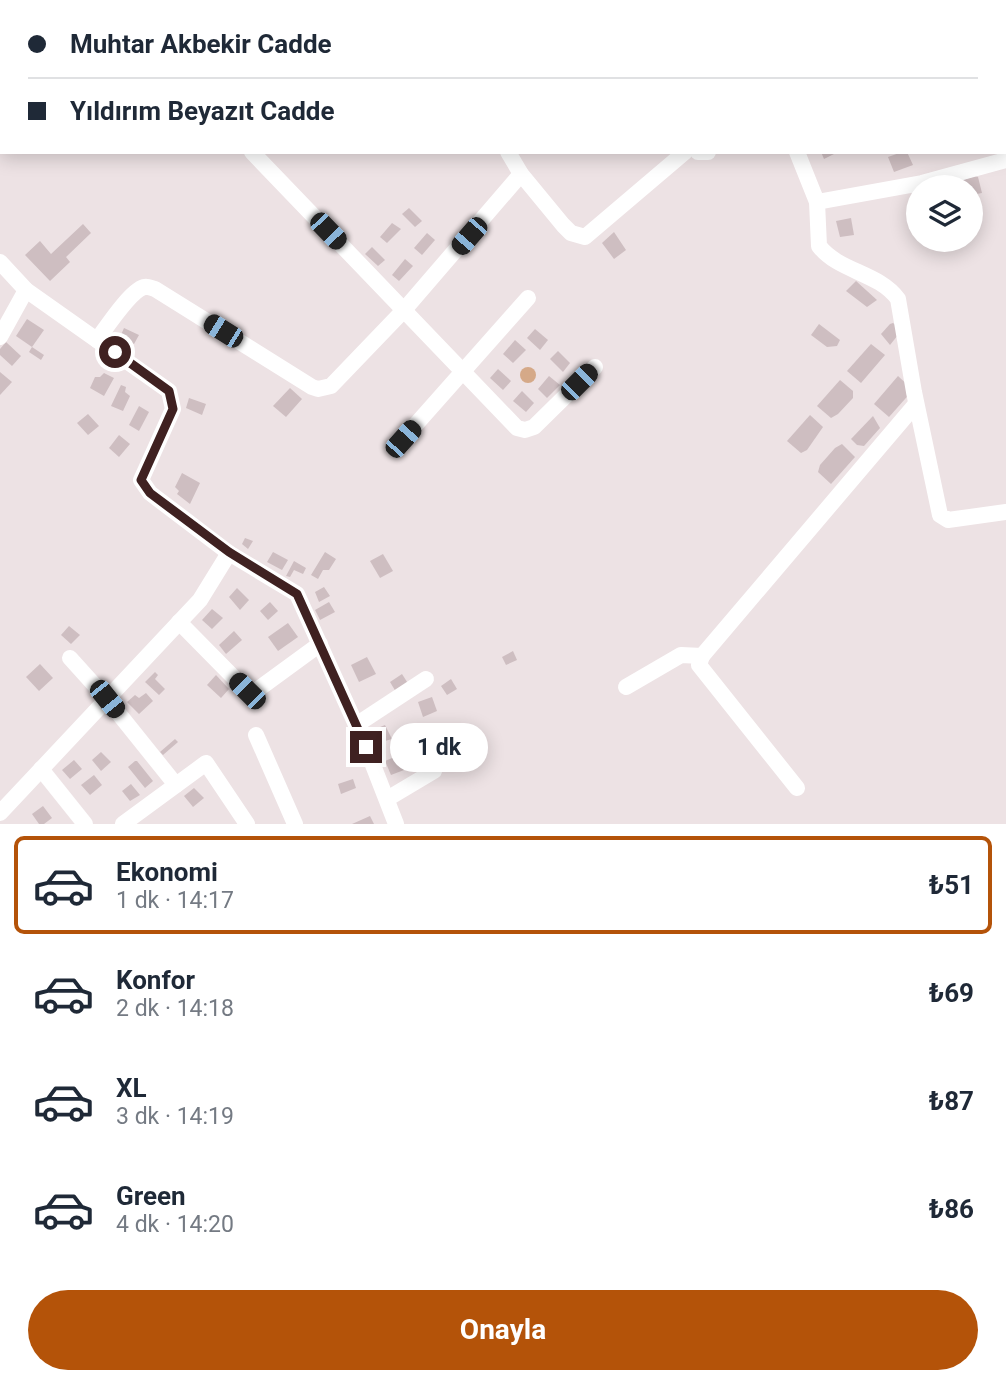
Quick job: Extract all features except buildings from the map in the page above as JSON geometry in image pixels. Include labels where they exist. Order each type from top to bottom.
[{"type":"street","points":[[254,154],[517,428],[525,430],[534,427],[594,367]]},
{"type":"street","points":[[509,154],[521,174],[571,233],[585,237],[683,154]]},
{"type":"street","points":[[798,154],[817,202],[817,240],[823,251],[835,260],[875,279],[891,290],[898,299],[916,404],[940,515],[948,520],[1006,512]]},
{"type":"street","points":[[817,202],[941,178],[1006,160]]},
{"type":"street","points":[[97,340],[137,291],[149,287],[312,387],[331,386],[404,310],[521,174]]},
{"type":"street","points":[[0,262],[26,290],[169,391],[173,409],[141,480],[150,493],[229,552],[297,594],[356,725],[396,824]]},
{"type":"street","points":[[0,337],[26,290]]},
{"type":"street","points":[[403,439],[528,298]]},
{"type":"street","points":[[797,788],[699,665],[702,656],[916,404]]},
{"type":"street","points":[[0,813],[200,600],[229,552]]},
{"type":"street","points":[[179,622],[247,691],[253,693],[320,644]]},
{"type":"street","points":[[626,687],[681,656],[702,656]]},
{"type":"street","points":[[70,658],[107,699],[176,785]]},
{"type":"street","points":[[356,725],[426,680]]},
{"type":"street","points":[[256,735],[290,823]]},
{"type":"street","points":[[124,824],[206,763],[247,824]]},
{"type":"street","points":[[41,769],[85,824]]},
{"type":"street","points":[[387,799],[434,771]]},
{"type":"shaded area","points":[[525,367],[531,367],[536,375],[534,381],[525,383],[520,378],[520,372]]},
{"type":"route","points":[[115,352],[169,391],[173,409],[141,480],[150,493],[229,552],[297,594],[366,747]]}]
